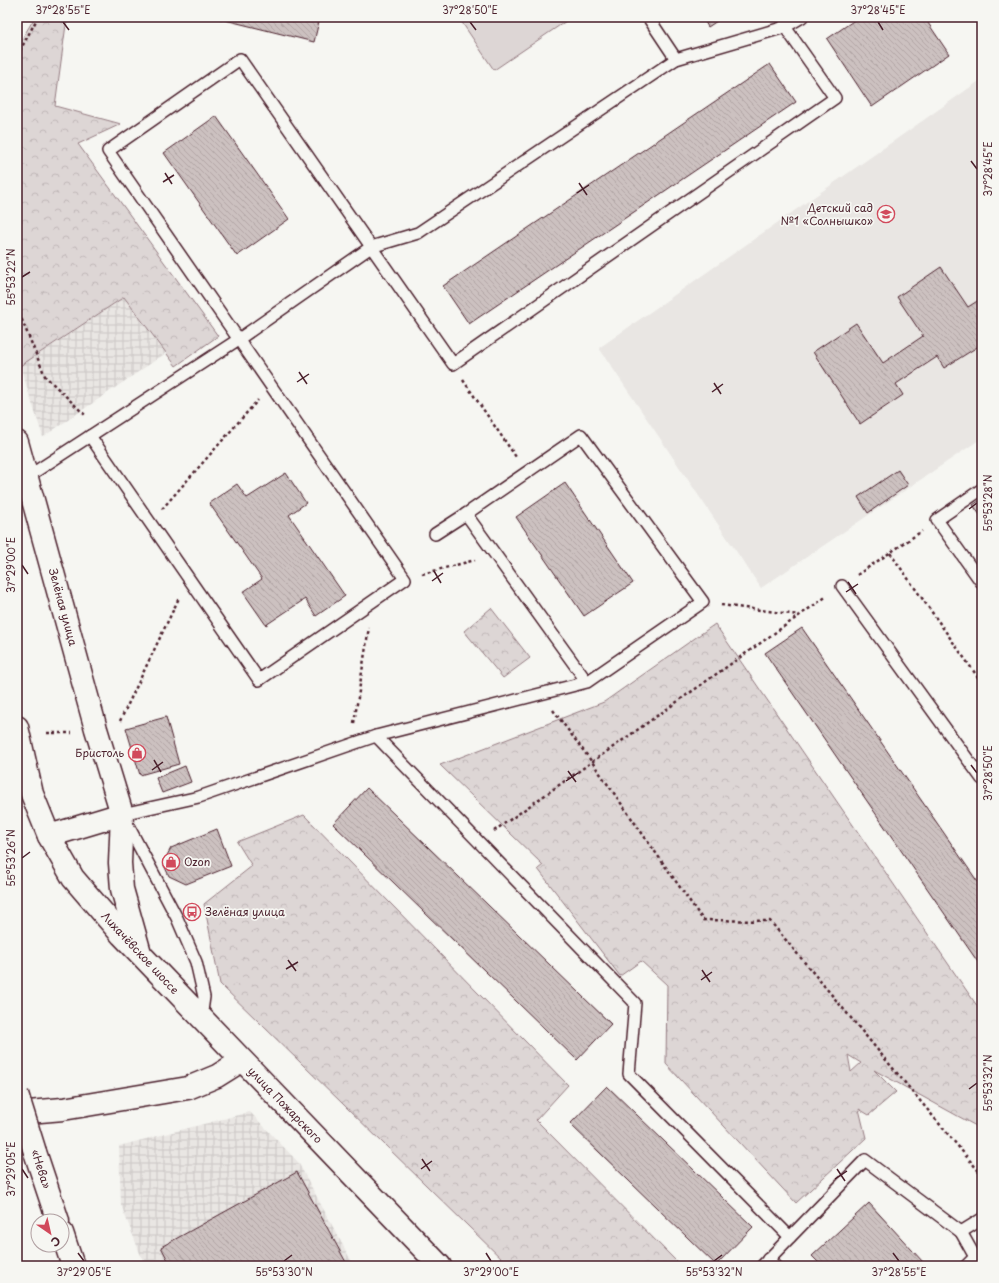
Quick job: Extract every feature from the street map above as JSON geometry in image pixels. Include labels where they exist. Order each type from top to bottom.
[{"type":"main road","name":"Зелёная улица","points":[[17,442],[96,729],[122,814],[120,863],[122,889],[140,953]]},
{"type":"main road","name":"Лихачёвское шоссе","points":[[17,727],[32,794],[49,836],[73,878],[140,953],[241,1061]]},
{"type":"main road","points":[[49,836],[122,814]]},
{"type":"main road","name":"улица Пожарского","points":[[17,1112],[64,1109],[188,1088],[217,1076],[241,1061],[440,1266]]},
{"type":"main road","name":"«Нева»","points":[[17,1094],[55,1213]]},
{"type":"main road","points":[[69,1253],[73,1266]]},
{"type":"lane","points":[[648,17],[676,59]]},
{"type":"lane","points":[[27,477],[238,340],[371,246],[418,233],[676,59],[802,17]]},
{"type":"lane","points":[[90,436],[259,680],[405,579],[108,151],[240,60],[453,364],[835,98],[785,22]]},
{"type":"lane","points":[[201,1018],[204,998],[196,962],[177,918],[122,814],[199,797],[376,736],[587,682],[703,602],[581,435],[435,534]]},
{"type":"lane","points":[[982,489],[937,520],[982,584]]},
{"type":"lane","points":[[466,514],[587,682]]},
{"type":"lane","points":[[842,586],[982,778]]},
{"type":"lane","points":[[376,736],[635,1003],[629,1074],[790,1237]]},
{"type":"lane","points":[[768,1264],[790,1237],[865,1160],[961,1232],[978,1261],[966,1266]]},
{"type":"lane","points":[[961,1232],[982,1219]]},
{"type":"path","points":[[17,56],[38,17]]},
{"type":"path","points":[[17,308],[45,376],[100,430]]},
{"type":"path","points":[[453,364],[526,472]]},
{"type":"path","points":[[150,523],[271,386]]},
{"type":"path","points":[[479,842],[937,520]]},
{"type":"path","points":[[890,553],[982,683]]},
{"type":"path","points":[[405,579],[495,554]]},
{"type":"path","points":[[120,722],[188,578]]},
{"type":"path","points":[[351,744],[373,601]]},
{"type":"path","points":[[703,602],[800,615]]},
{"type":"path","points":[[541,694],[592,762],[703,920],[770,921],[982,1175]]},
{"type":"path","points":[[47,733],[76,733]]},
{"type":"shaded area","name":"Детский сад №1 «Солнышко»","points":[[982,79],[982,438],[761,588],[599,348]]},
{"type":"shaded area","points":[[124,297],[166,353],[43,437],[20,366]]},
{"type":"shaded area","points":[[250,1112],[298,1162],[354,1266],[145,1266],[121,1205],[119,1146]]},
{"type":"green space","points":[[35,17],[67,17],[55,106],[121,124],[78,144],[218,336],[176,366],[124,297],[20,366],[17,354],[17,47]]},
{"type":"green space","points":[[467,17],[572,17],[494,70],[461,21]]},
{"type":"green space","points":[[491,608],[530,658],[503,678],[464,631]]},
{"type":"green space","points":[[715,624],[982,1013],[982,1125],[976,1126],[874,1070],[896,1092],[869,1115],[859,1109],[866,1138],[796,1203],[666,1064],[667,985],[641,961],[620,976],[538,869],[543,865],[440,765],[604,702]],"holes":[[[848,1055],[861,1063],[851,1072]]]},
{"type":"green space","points":[[304,815],[568,1085],[536,1120],[681,1266],[509,1266],[220,984],[204,904],[252,866],[237,842]]},
{"type":"building","points":[[213,17],[320,17],[314,42]]},
{"type":"building","points":[[702,17],[723,17],[708,27]]},
{"type":"building","points":[[859,17],[924,17],[949,54],[872,107],[827,39]]},
{"type":"building","points":[[770,64],[796,102],[469,324],[443,286]]},
{"type":"building","points":[[216,116],[289,219],[237,256],[164,153]]},
{"type":"building","points":[[941,267],[968,307],[982,298],[982,344],[944,368],[937,357],[896,384],[903,395],[860,424],[813,352],[856,323],[883,363],[923,336],[897,297]]},
{"type":"building","points":[[898,470],[908,485],[868,513],[858,497]]},
{"type":"building","points":[[286,473],[306,503],[289,515],[345,596],[316,616],[305,599],[266,625],[243,592],[262,579],[209,503],[237,484],[247,498]]},
{"type":"building","points":[[565,483],[633,583],[584,616],[516,517]]},
{"type":"building","points":[[982,499],[982,518],[973,505]]},
{"type":"building","points":[[802,628],[982,888],[982,968],[765,653]]},
{"type":"building","points":[[166,717],[179,764],[140,775],[126,728]]},
{"type":"building","points":[[185,766],[191,782],[162,793],[156,778]]},
{"type":"building","points":[[367,788],[611,1024],[577,1060],[333,824]]},
{"type":"building","points":[[217,829],[231,866],[186,884],[169,876],[163,863],[171,848]]},
{"type":"building","points":[[607,1086],[753,1227],[716,1265],[570,1124]]},
{"type":"building","points":[[297,1172],[348,1266],[171,1266],[161,1247]]},
{"type":"building","points":[[869,1203],[923,1262],[918,1266],[822,1266],[812,1256]]},
{"type":"place","name":"Детский сад №1 «Солнышко»","points":[[886,214]]},
{"type":"place","name":"Бристоль","points":[[137,753]]},
{"type":"place","name":"Ozon","points":[[171,862]]},
{"type":"place","name":"Зелёная улица","points":[[192,912]]}]
